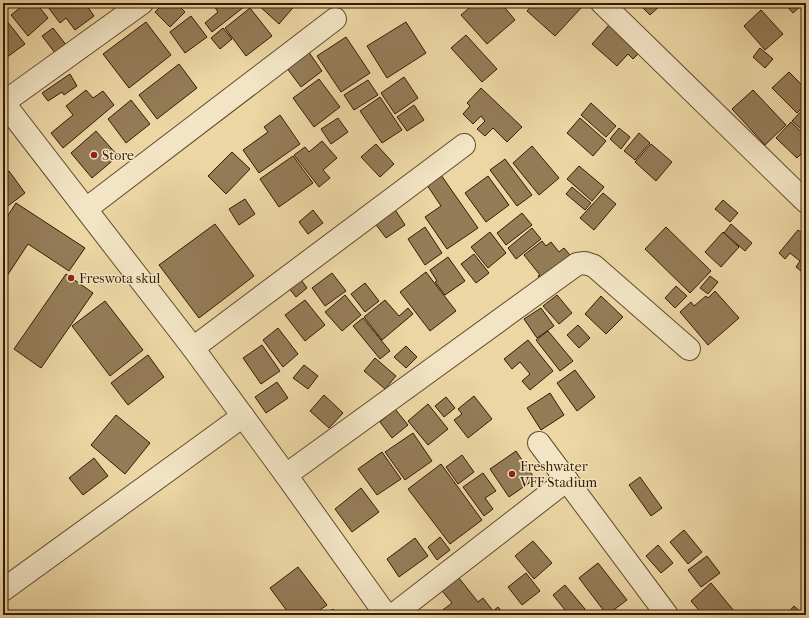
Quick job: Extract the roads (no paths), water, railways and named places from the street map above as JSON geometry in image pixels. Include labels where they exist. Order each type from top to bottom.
[{"type":"street","points":[[142,3],[3,103],[193,348],[386,615]]},
{"type":"street","points":[[602,3],[806,202]]},
{"type":"street","points":[[86,209],[335,19]]},
{"type":"street","points":[[193,348],[464,145]]},
{"type":"street","points":[[286,475],[577,264],[585,263],[594,266],[689,349]]},
{"type":"street","points":[[3,590],[243,416]]},
{"type":"street","points":[[539,443],[567,480],[658,612]]},
{"type":"street","points":[[393,615],[567,480]]},
{"type":"place","name":"Store","points":[[94,155]]},
{"type":"place","name":"Freswota skul","points":[[71,278]]},
{"type":"place","name":"Freshwater VFF Stadium","points":[[512,474]]}]
